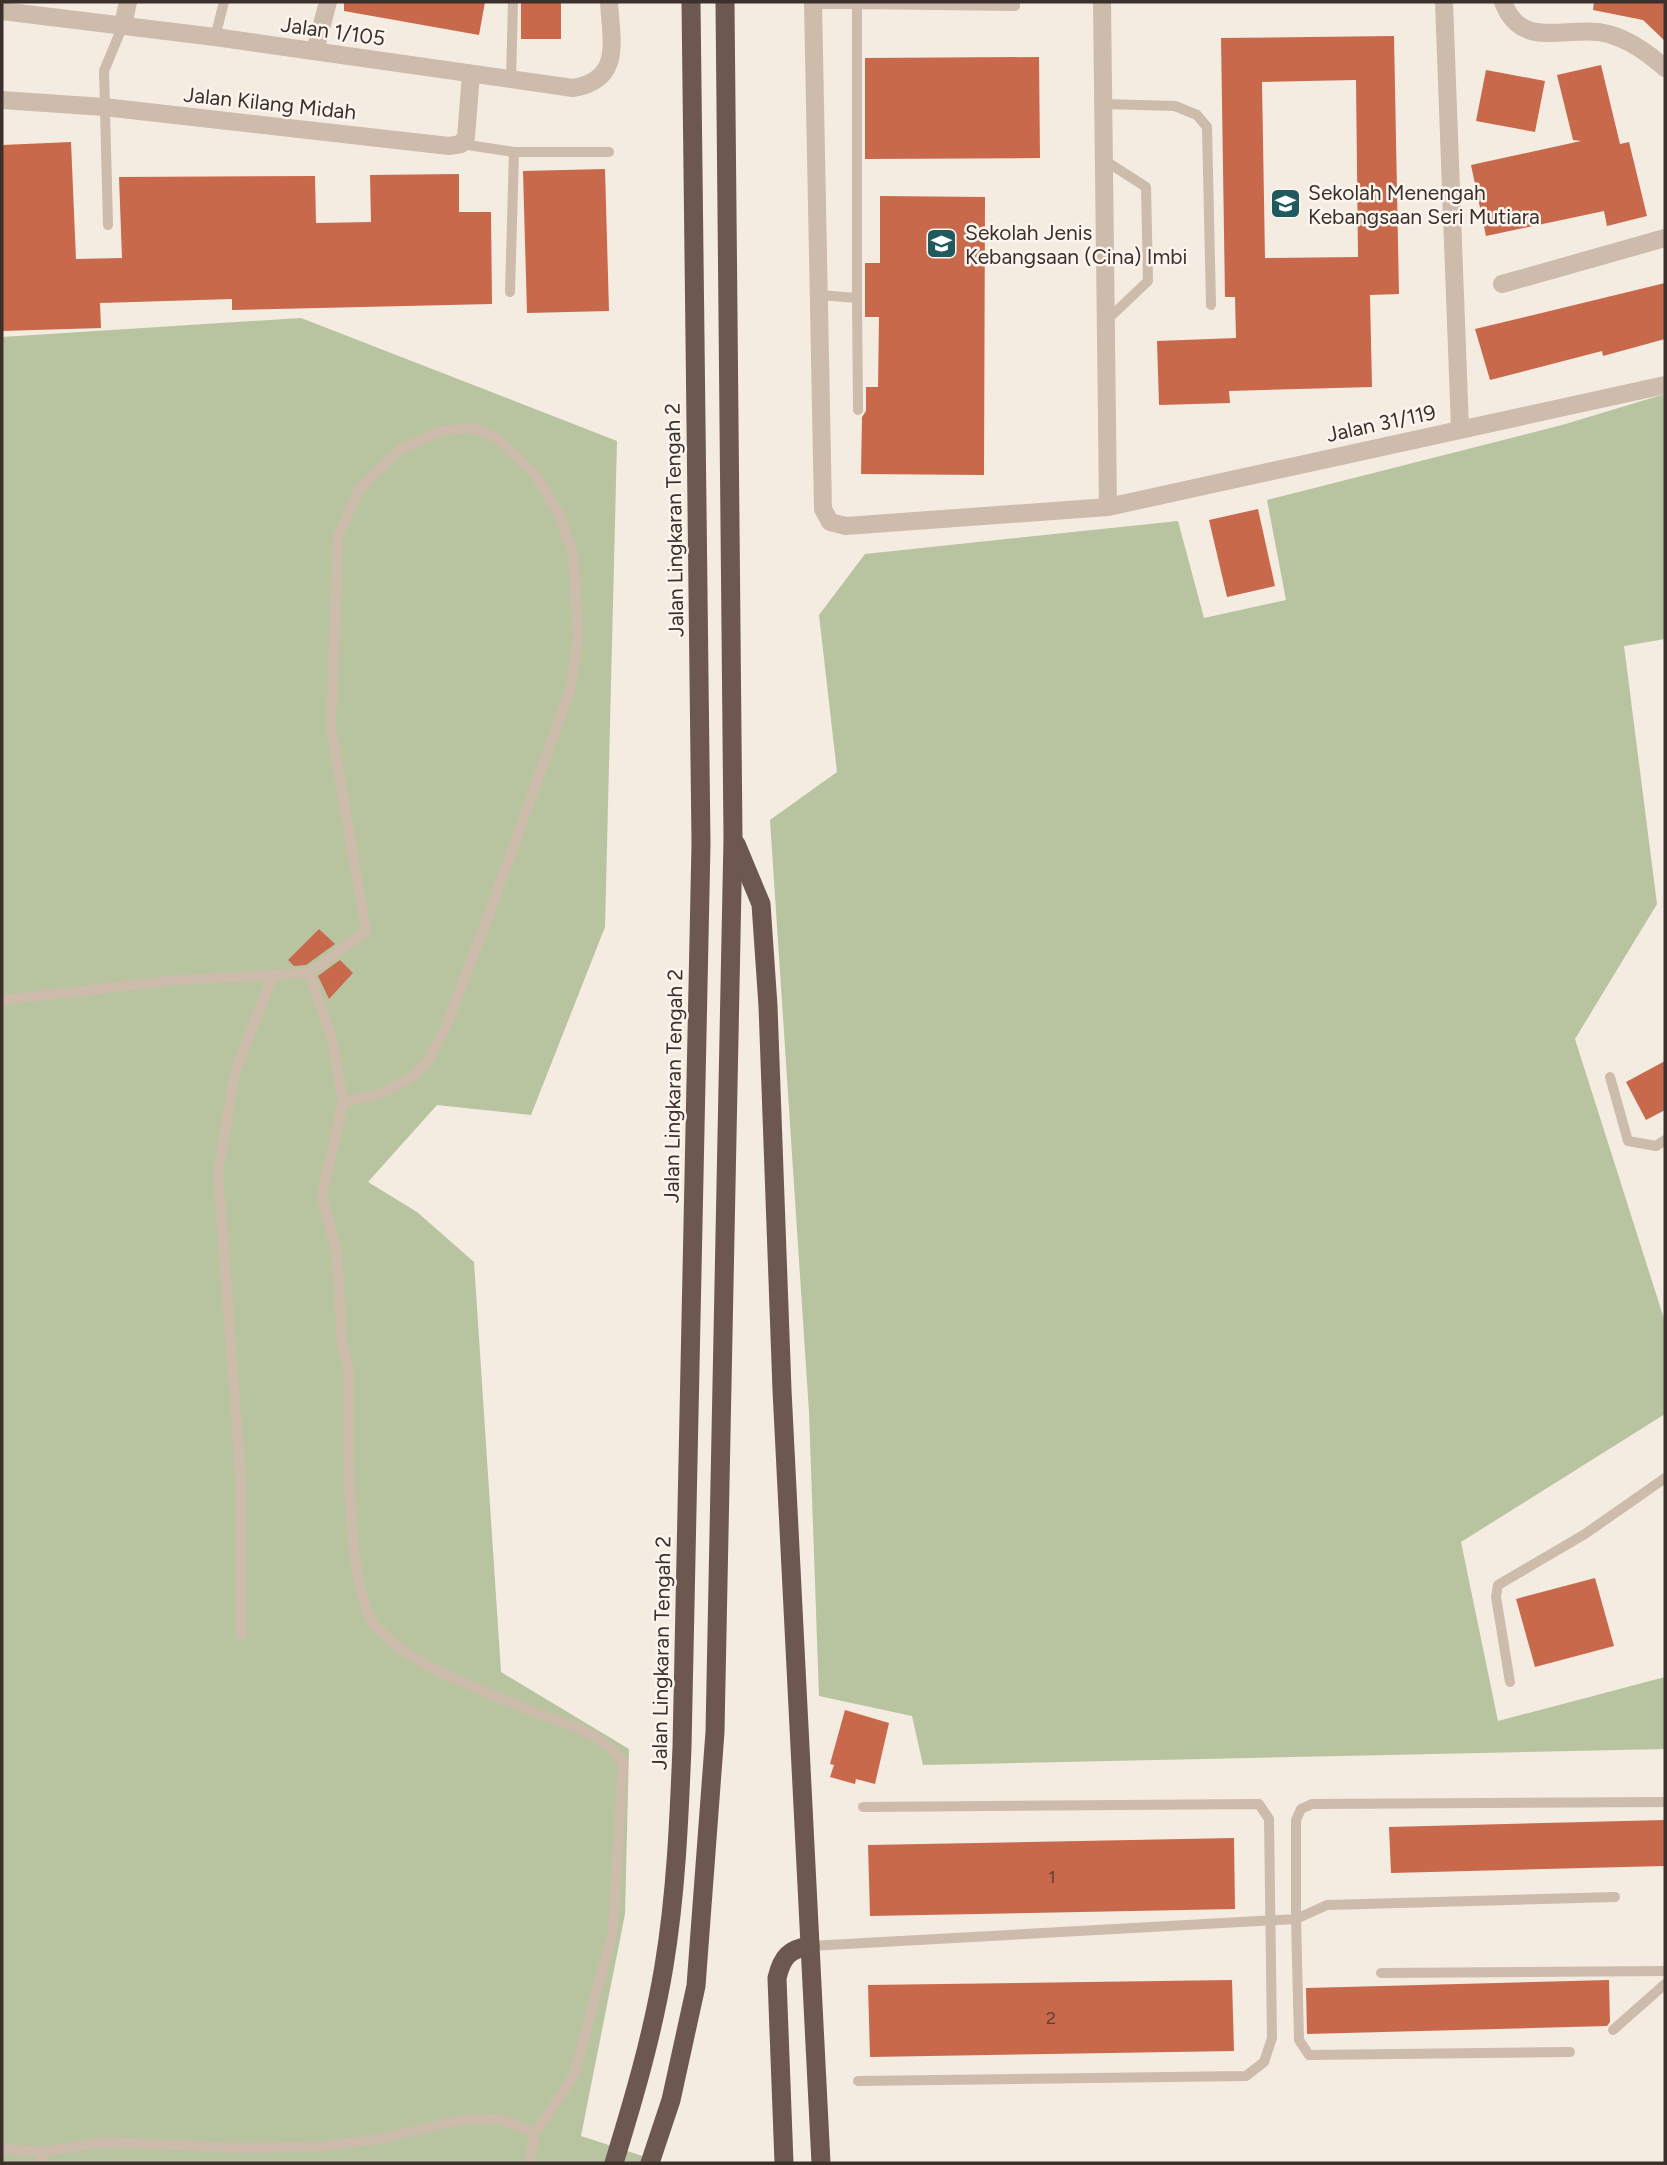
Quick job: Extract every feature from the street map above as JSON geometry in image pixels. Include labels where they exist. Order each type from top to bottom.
[{"type":"highway","name":"Jalan Lingkaran Tengah 2","points":[[614,2163],[642,2071],[664,1966],[678,1847],[701,844],[691,2]]},
{"type":"highway","points":[[650,2163],[671,2100],[696,1986],[716,1718],[733,838],[725,2]]},
{"type":"highway","points":[[733,838],[761,904],[768,1006],[782,1390],[821,2163]]},
{"type":"highway","points":[[784,2163],[777,1978],[781,1961],[793,1949],[810,1946]]},
{"type":"street","points":[[123,25],[128,2]]},
{"type":"street","points":[[315,51],[328,2]]},
{"type":"street","name":"Jalan 1/105","points":[[14,8],[573,88],[588,86],[604,73],[612,60],[609,2]]},
{"type":"street","points":[[1102,2],[1108,507]]},
{"type":"street","points":[[1444,2],[1460,429]]},
{"type":"street","points":[[1503,2],[1510,20],[1530,32],[1600,32],[1637,47],[1665,68]]},
{"type":"street","points":[[813,3],[819,295]]},
{"type":"street","points":[[461,145],[466,137],[471,74]]},
{"type":"street","name":"Jalan Kilang Midah","points":[[2,100],[104,107],[449,146],[461,145]]},
{"type":"street","points":[[1502,284],[1665,238]]},
{"type":"street","name":"Jalan 31/119","points":[[819,295],[823,509],[830,522],[845,526],[1108,507],[1665,385]]},
{"type":"lane","points":[[215,37],[224,2]]},
{"type":"lane","points":[[511,79],[513,2]]},
{"type":"lane","points":[[813,3],[1015,6]]},
{"type":"lane","points":[[857,4],[858,411]]},
{"type":"lane","points":[[108,225],[104,71],[123,25]]},
{"type":"lane","points":[[1103,104],[1175,106],[1197,115],[1207,127],[1210,305]]},
{"type":"lane","points":[[461,145],[513,152],[609,152]]},
{"type":"lane","points":[[510,292],[513,152]]},
{"type":"lane","points":[[1104,160],[1146,187],[1148,281],[1106,321]]},
{"type":"lane","points":[[819,295],[857,298]]},
{"type":"lane","points":[[2,1000],[178,980],[309,973],[366,931],[331,727],[338,537],[359,489],[399,450],[441,431],[472,428],[496,437],[537,477],[559,515],[573,554],[578,638],[570,690],[488,918],[445,1028],[428,1061],[412,1077],[382,1094],[343,1102]]},
{"type":"lane","points":[[309,973],[332,1039],[343,1102],[322,1196],[339,1274],[342,1343],[348,1364],[354,1555],[363,1606],[377,1629],[408,1653],[465,1683],[586,1731],[609,1746],[623,1763],[613,1931],[574,2075],[535,2133],[529,2163]]},
{"type":"lane","points":[[241,1636],[241,1482],[218,1173],[235,1072],[273,975]]},
{"type":"lane","points":[[1610,1077],[1628,1141],[1656,1146],[1665,1140]]},
{"type":"lane","points":[[1510,1682],[1496,1597],[1498,1585],[1585,1534],[1665,1478]]},
{"type":"lane","points":[[1570,2053],[1309,2055],[1299,2040],[1296,1820],[1306,1805],[1665,1802]]},
{"type":"lane","points":[[858,2081],[1246,2076],[1264,2062],[1272,2038],[1269,1819],[1259,1804],[863,1807]]},
{"type":"lane","points":[[810,1946],[1271,1922],[1296,1919],[1327,1905],[1615,1897]]},
{"type":"lane","points":[[1381,1973],[1665,1971]]},
{"type":"lane","points":[[1613,2030],[1665,1984]]},
{"type":"lane","points":[[2,2149],[41,2158],[103,2143],[244,2148],[324,2146],[379,2139],[461,2120],[500,2119],[535,2133]]},
{"type":"green space","points":[[301,318],[617,441],[605,927],[531,1115],[437,1105],[368,1182],[417,1212],[474,1262],[501,1672],[629,1749],[625,1914],[581,2136],[664,2163],[2,2163],[2,337]]},
{"type":"green space","points":[[1665,394],[1665,639],[1624,646],[1657,904],[1575,1039],[1665,1322],[1665,1414],[1461,1542],[1498,1721],[1665,1677],[1665,1749],[923,1765],[912,1716],[819,1696],[809,1412],[770,820],[837,772],[819,615],[865,554],[1178,521],[1204,618],[1286,600],[1267,500],[1562,425]]},
{"type":"building","points":[[344,2],[485,2],[479,35],[344,11]]},
{"type":"building","points":[[521,2],[561,2],[561,39],[521,39]]},
{"type":"building","points":[[1594,2],[1665,2],[1665,41],[1643,20],[1593,10]]},
{"type":"building","points":[[1394,36],[1399,294],[1370,295],[1372,387],[1229,391],[1230,403],[1159,405],[1157,341],[1236,338],[1235,297],[1225,297],[1221,38]],"holes":[[[1356,80],[1358,257],[1265,258],[1262,82]]]},
{"type":"building","points":[[1039,57],[1040,158],[865,159],[865,58]]},
{"type":"building","points":[[1601,65],[1620,144],[1629,142],[1647,216],[1607,226],[1604,211],[1486,236],[1471,165],[1581,141],[1573,140],[1557,75]]},
{"type":"building","points":[[1486,70],[1545,81],[1535,132],[1476,121]]},
{"type":"building","points":[[71,142],[76,259],[122,258],[119,177],[315,176],[316,223],[371,222],[370,175],[459,174],[459,212],[491,212],[492,304],[232,310],[232,299],[100,303],[101,328],[2,331],[2,145]]},
{"type":"building","points":[[605,169],[609,311],[527,313],[523,171]]},
{"type":"building","points":[[880,196],[985,197],[984,475],[861,474],[862,417],[866,411],[866,387],[878,387],[879,317],[865,317],[865,263],[880,263]]},
{"type":"building","points":[[1665,283],[1665,339],[1603,356],[1602,351],[1490,380],[1475,329]]},
{"type":"building","points":[[1258,509],[1275,586],[1227,597],[1209,520]]},
{"type":"building","points":[[319,929],[335,944],[306,965],[294,966],[288,960]]},
{"type":"building","points":[[340,960],[353,973],[329,999],[318,976]]},
{"type":"building","points":[[1665,1061],[1665,1110],[1646,1120],[1626,1082]]},
{"type":"building","points":[[1595,1578],[1614,1646],[1535,1667],[1516,1599]]},
{"type":"building","points":[[845,1710],[889,1723],[875,1784],[856,1779],[855,1784],[830,1777],[834,1765],[830,1764]]},
{"type":"building","points":[[1665,1820],[1665,1866],[1391,1873],[1389,1827]]},
{"type":"building","points":[[1234,1838],[1235,1909],[870,1916],[868,1845]]},
{"type":"building","points":[[1232,1980],[1234,2051],[870,2057],[868,1985]]},
{"type":"building","points":[[1609,1980],[1610,2022],[1607,2026],[1307,2034],[1306,1988]]},
{"type":"place","name":"Sekolah Menengah Kebangsaan Seri Mutiara","points":[[1285,204]]},
{"type":"place","name":"Sekolah Jenis Kebangsaan (Cina) Imbi","points":[[942,244]]}]
